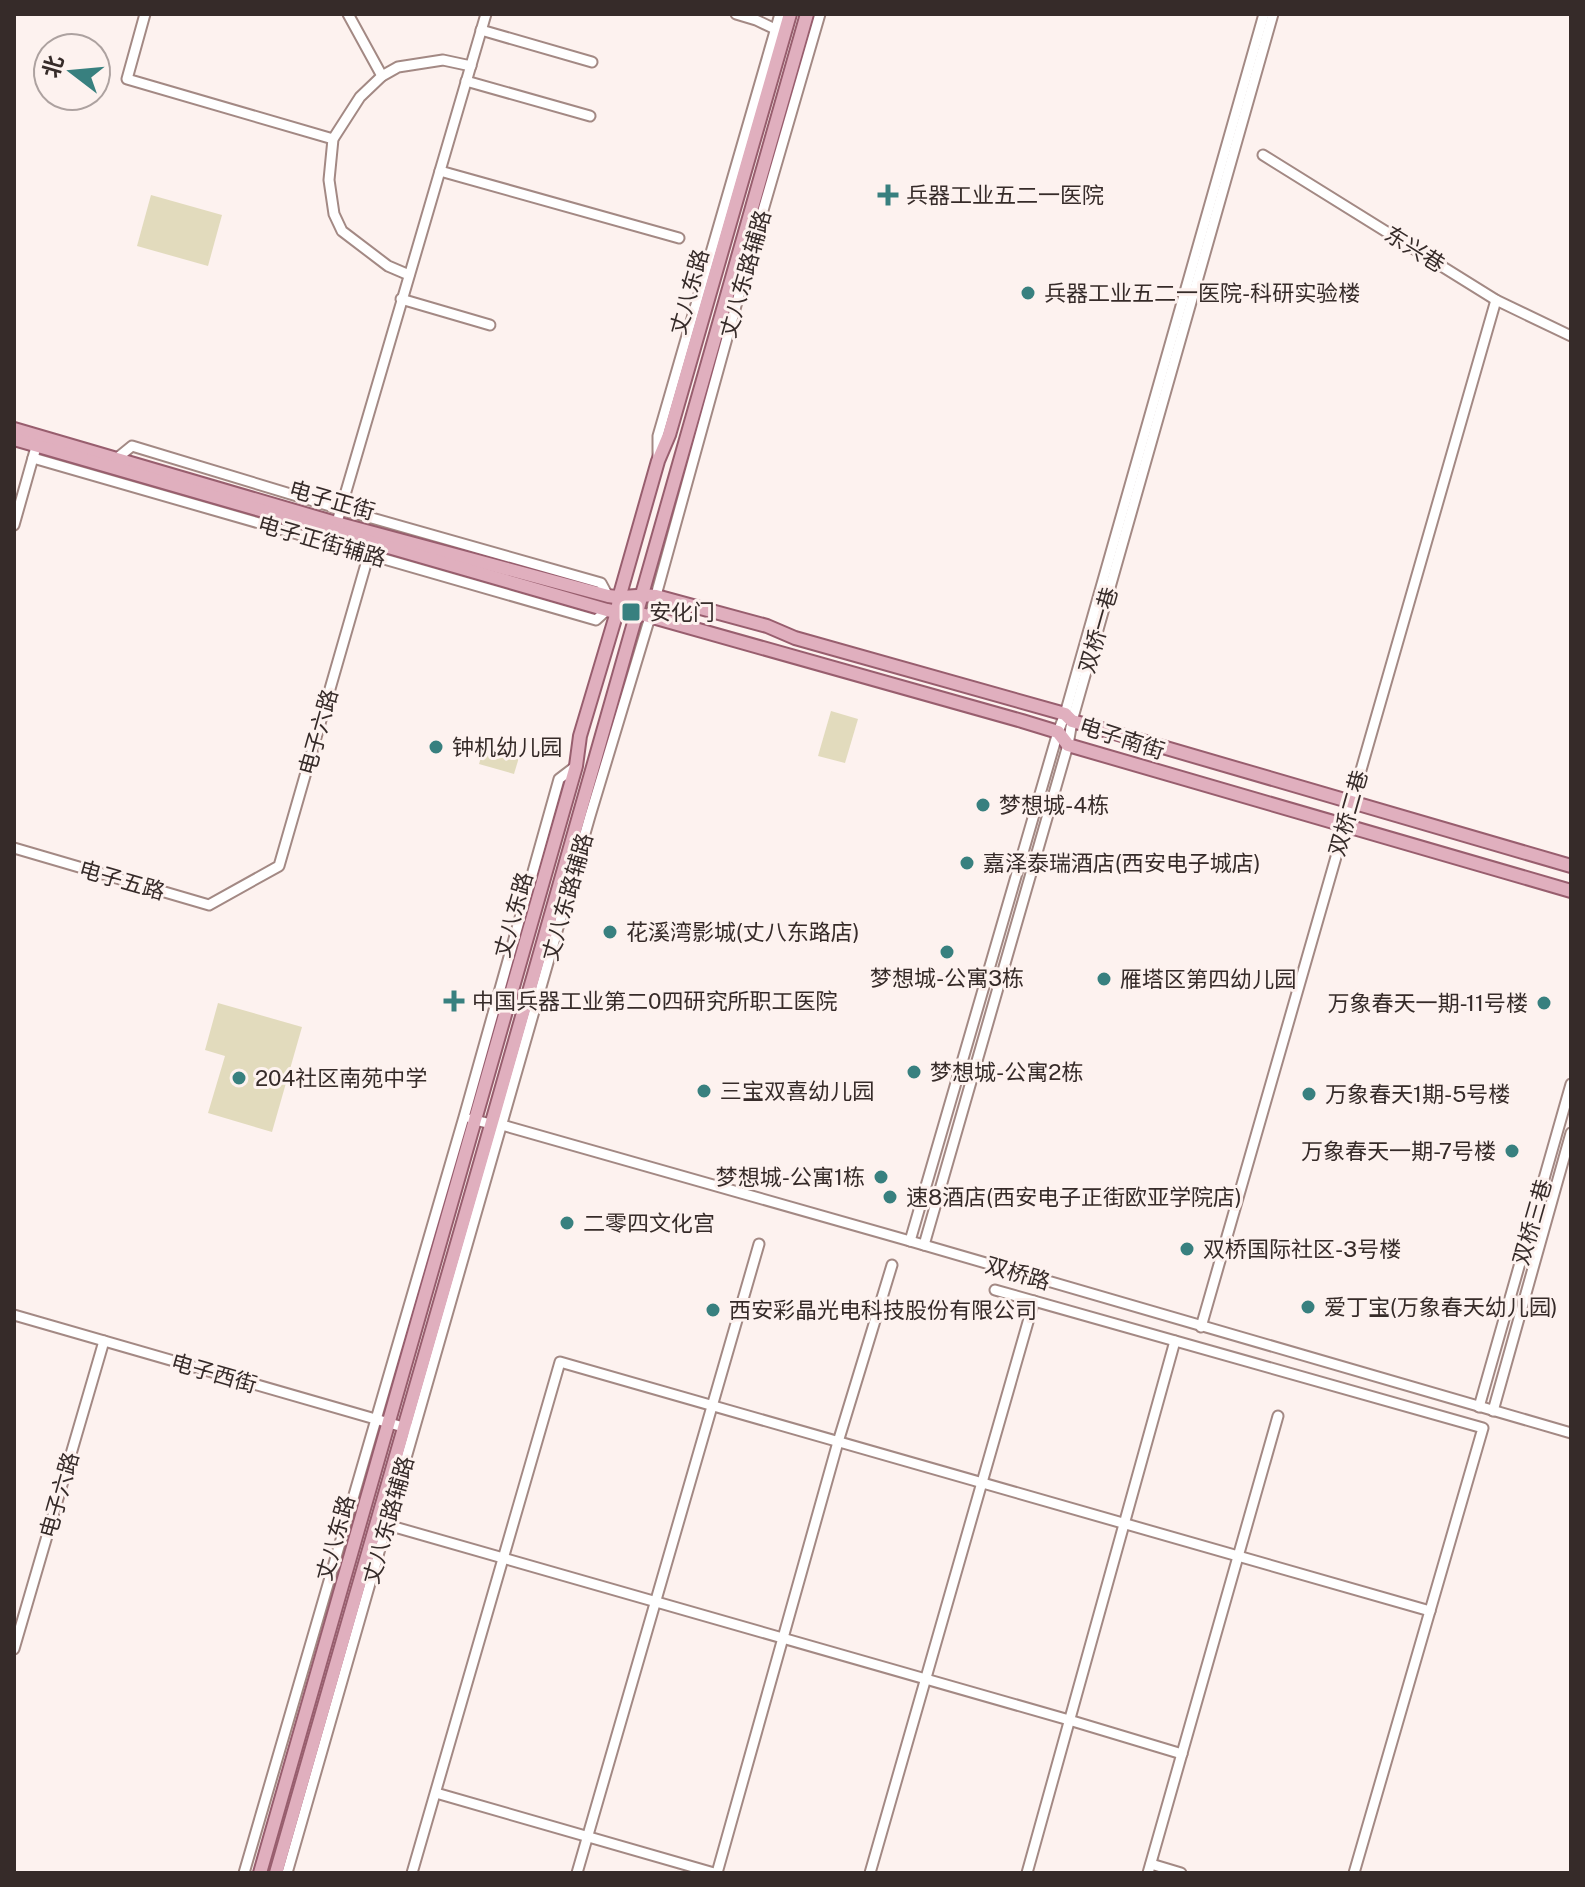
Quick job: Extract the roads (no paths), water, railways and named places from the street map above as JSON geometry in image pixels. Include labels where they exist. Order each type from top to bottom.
[{"type":"main road","name":"丈八东路","points":[[260,1873],[382,1421],[547,845],[576,766],[580,736],[613,597],[669,435],[790,14]]},
{"type":"main road","name":"丈八东路","points":[[276,1873],[382,1523],[643,615],[641,594],[772,158],[807,14]]},
{"type":"main road","name":"电子正街","points":[[14,429],[36,447],[116,459],[335,527],[371,549],[612,611]]},
{"type":"main road","name":"电子正街","points":[[14,439],[335,527],[613,597],[641,594]]},
{"type":"main road","name":"电子南街","points":[[641,594],[767,626],[795,638],[1571,866]]},
{"type":"main road","name":"电子南街","points":[[612,611],[643,615],[825,664],[1058,732],[1068,745],[1571,891]]},
{"type":"street","points":[[145,14],[127,79],[333,139]]},
{"type":"street","points":[[348,14],[382,76]]},
{"type":"street","points":[[335,527],[486,14]]},
{"type":"street","points":[[736,14],[775,29]]},
{"type":"street","name":"丈八东路辅路","points":[[658,461],[658,436],[780,14]]},
{"type":"street","name":"丈八东路辅路","points":[[643,615],[656,596],[772,158],[820,14]]},
{"type":"street","name":"双桥一巷","points":[[924,1245],[1068,745],[1068,718],[1264,14]]},
{"type":"street","name":"双桥一巷","points":[[910,1241],[1058,732],[1068,718],[1273,14]]},
{"type":"street","points":[[481,30],[592,62]]},
{"type":"street","points":[[409,275],[388,266],[342,231],[334,214],[329,180],[333,139],[360,97],[382,76],[398,67],[443,60],[471,66]]},
{"type":"street","points":[[466,81],[590,116]]},
{"type":"street","name":"东兴巷","points":[[1263,155],[1496,300],[1571,336]]},
{"type":"street","points":[[440,171],[679,238]]},
{"type":"street","points":[[401,299],[490,325]]},
{"type":"street","name":"双桥二巷","points":[[1201,1327],[1496,300]]},
{"type":"street","name":"电子正街辅路","points":[[116,459],[132,446],[601,583],[613,597]]},
{"type":"street","points":[[14,525],[36,447]]},
{"type":"street","name":"电子正街辅路","points":[[36,447],[371,549]]},
{"type":"street","name":"电子六路","points":[[229,894],[279,866],[371,549]]},
{"type":"street","name":"电子五路","points":[[14,848],[209,905],[229,894]]},
{"type":"street","name":"双桥三巷","points":[[1479,1407],[1571,1084]]},
{"type":"street","name":"双桥路","points":[[470,1118],[924,1245],[1571,1433]]},
{"type":"street","name":"双桥三巷","points":[[1493,1411],[1571,1133]]},
{"type":"street","points":[[577,1873],[759,1244]]},
{"type":"street","points":[[436,1793],[715,1873],[892,1265]]},
{"type":"street","points":[[995,1290],[1483,1428],[1354,1873]]},
{"type":"street","points":[[870,1873],[1034,1301]]},
{"type":"street","name":"电子西街","points":[[14,1315],[408,1429]]},
{"type":"street","name":"电子六路","points":[[14,1649],[104,1341]]},
{"type":"street","points":[[1027,1873],[1175,1341]]},
{"type":"street","points":[[412,1873],[560,1362],[1430,1611]]},
{"type":"street","points":[[1181,1873],[1149,1869],[1278,1416]]},
{"type":"street","name":"丈八东路辅路","points":[[244,1873],[382,1421]]},
{"type":"street","points":[[382,1523],[1182,1754]]},
{"type":"street","name":"丈八东路辅路","points":[[287,1873],[382,1523]]},
{"type":"place","name":"兵器工业五二一医院","points":[[888,195]]},
{"type":"place","name":"兵器工业五二一医院-科研实验楼","points":[[1028,293]]},
{"type":"place","name":"安化门","points":[[631,612]]},
{"type":"place","name":"钟机幼儿园","points":[[436,747]]},
{"type":"place","name":"梦想城-4栋","points":[[983,805]]},
{"type":"place","name":"嘉泽泰瑞酒店(西安电子城店)","points":[[967,863]]},
{"type":"place","name":"花溪湾影城(丈八东路店)","points":[[610,932]]},
{"type":"place","name":"梦想城-公寓3栋","points":[[947,952]]},
{"type":"place","name":"雁塔区第四幼儿园","points":[[1104,979]]},
{"type":"place","name":"中国兵器工业第二0四研究所职工医院","points":[[454,1001]]},
{"type":"place","name":"万象春天一期-11号楼","points":[[1544,1003]]},
{"type":"place","name":"梦想城-公寓2栋","points":[[914,1072]]},
{"type":"place","name":"204社区南苑中学","points":[[239,1078]]},
{"type":"place","name":"三宝双喜幼儿园","points":[[704,1091]]},
{"type":"place","name":"万象春天1期-5号楼","points":[[1309,1094]]},
{"type":"place","name":"万象春天一期-7号楼","points":[[1512,1151]]},
{"type":"place","name":"梦想城-公寓1栋","points":[[881,1177]]},
{"type":"place","name":"速8酒店(西安电子正街欧亚学院店)","points":[[890,1197]]},
{"type":"place","name":"二零四文化宫","points":[[567,1223]]},
{"type":"place","name":"双桥国际社区-3号楼","points":[[1187,1249]]},
{"type":"place","name":"爱丁宝(万象春天幼儿园)","points":[[1308,1307]]},
{"type":"place","name":"西安彩晶光电科技股份有限公司","points":[[713,1310]]}]
